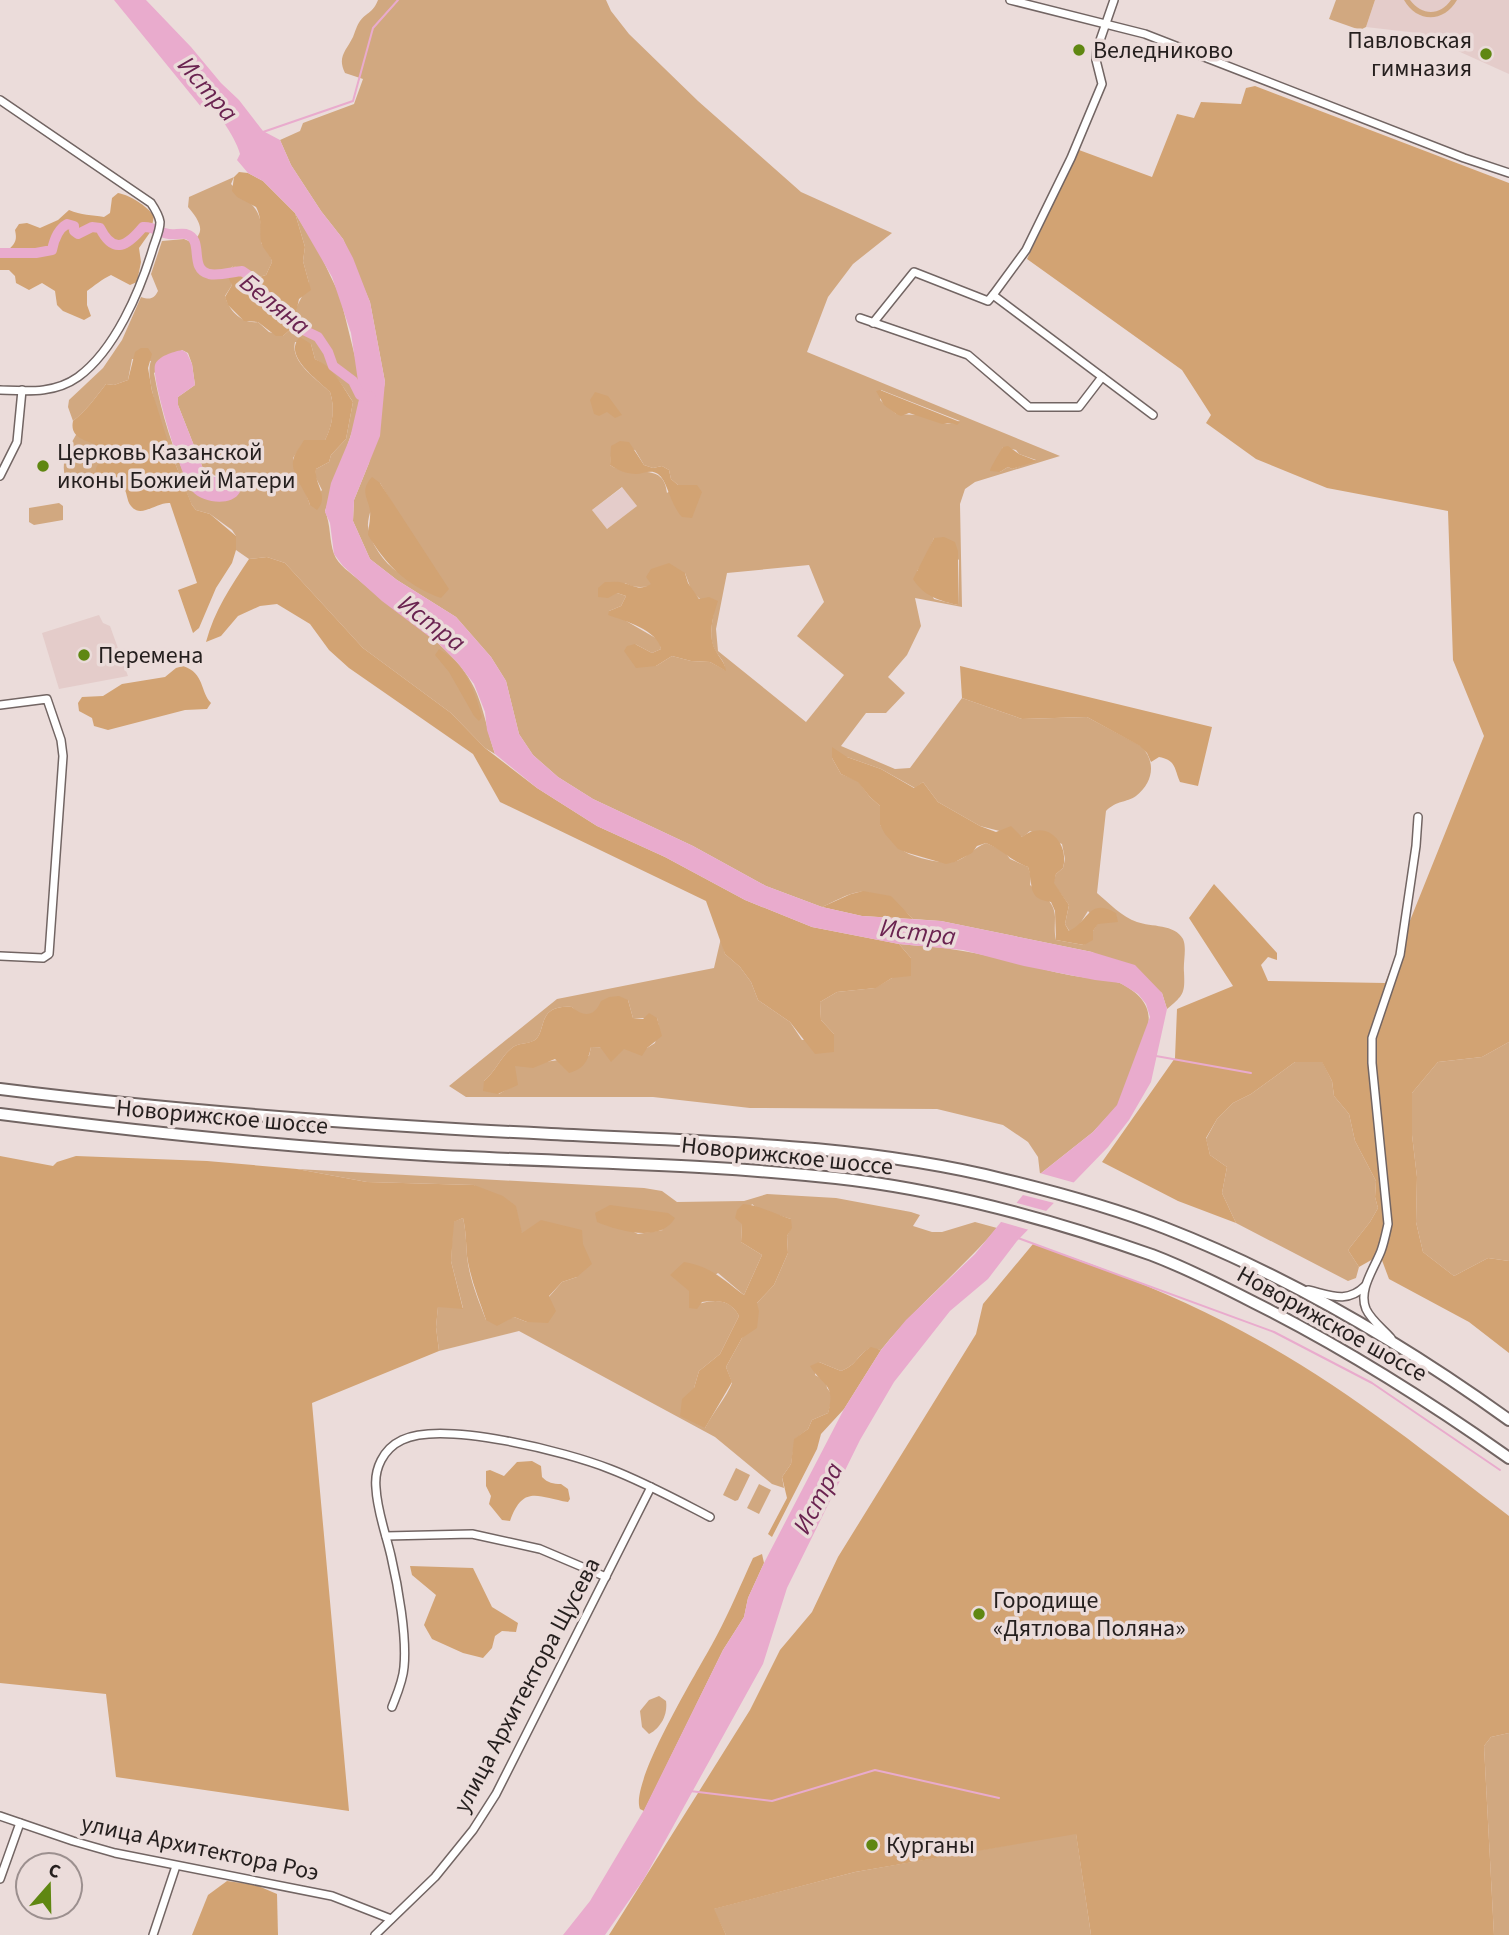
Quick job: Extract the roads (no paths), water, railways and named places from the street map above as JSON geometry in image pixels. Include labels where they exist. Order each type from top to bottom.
[{"type":"highway","name":"Новорижское шоссе","points":[[0,1089],[121,1104],[365,1125],[807,1147],[911,1160],[960,1170],[1101,1207],[1163,1227],[1350,1316],[1509,1420]]},
{"type":"highway","name":"Новорижское шоссе","points":[[0,1114],[122,1129],[332,1149],[725,1169],[850,1180],[949,1197],[1090,1235],[1154,1256],[1226,1288],[1379,1370],[1509,1458]]},
{"type":"street","points":[[1010,0],[1145,34],[1509,173]]},
{"type":"street","points":[[873,323],[914,272],[988,301],[993,295],[1026,250],[1071,158],[1102,84],[1096,60],[1097,49],[1114,0]]},
{"type":"street","points":[[0,100],[151,203],[160,223],[141,285],[123,320],[92,365],[77,378],[48,390],[0,390]]},
{"type":"street","points":[[993,295],[1153,415]]},
{"type":"street","points":[[860,318],[968,355],[1029,407],[1079,407],[1102,377]]},
{"type":"street","points":[[0,476],[17,442],[22,390]]},
{"type":"street","points":[[0,705],[47,699],[61,740],[63,756],[49,954],[43,958],[0,956]]},
{"type":"street","points":[[1395,1343],[1365,1306],[1366,1286],[1382,1249],[1388,1224],[1372,1063],[1372,1038],[1399,955],[1418,817]]},
{"type":"street","points":[[1293,1287],[1344,1297],[1352,1296],[1366,1286]]},
{"type":"street","points":[[392,1707],[400,1688],[404,1667],[404,1644],[392,1558],[376,1488],[377,1474],[385,1453],[393,1445],[416,1435],[467,1436],[547,1448],[604,1466],[710,1517]]},
{"type":"street","name":"улица Архитектора Щусева","points":[[375,1935],[435,1877],[460,1848],[490,1803],[651,1487]]},
{"type":"street","points":[[386,1536],[472,1534],[540,1549],[606,1577]]},
{"type":"street","name":"улица Архитектора Роэ","points":[[0,1816],[84,1844],[176,1866],[305,1889],[361,1906],[391,1919]]},
{"type":"street","points":[[0,1879],[20,1823]]},
{"type":"street","points":[[153,1935],[176,1866]]},
{"type":"water","name":"Истра","points":[[114,0],[146,0],[239,100],[263,131],[280,140],[291,165],[343,239],[370,302],[385,382],[380,436],[354,500],[353,521],[370,559],[397,580],[456,617],[491,657],[506,681],[519,734],[533,755],[558,777],[593,799],[693,846],[766,886],[822,907],[862,916],[941,921],[1092,952],[1135,965],[1162,993],[1167,1009],[1151,1082],[1129,1120],[1108,1147],[1017,1241],[988,1279],[950,1311],[894,1382],[860,1440],[787,1588],[763,1664],[644,1879],[605,1935],[563,1935],[590,1901],[644,1810],[723,1650],[744,1617],[748,1598],[764,1563],[844,1409],[881,1350],[906,1320],[975,1254],[1040,1174],[1093,1132],[1117,1105],[1150,1017],[1146,1004],[1138,994],[1120,983],[1024,966],[963,950],[899,944],[812,927],[745,900],[665,857],[597,826],[537,788],[495,754],[487,730],[485,712],[474,684],[457,662],[439,644],[382,601],[343,566],[334,554],[330,523],[325,512],[331,483],[350,438],[360,395],[351,333],[332,277],[295,213],[263,181],[248,173],[237,160],[240,154],[238,149],[217,114],[209,106],[202,108]]},
{"type":"water","points":[[182,350],[187,353],[192,364],[195,385],[178,397],[178,405],[204,471],[214,477],[228,477],[240,492],[231,500],[209,501],[192,491],[175,450],[162,408],[155,365],[162,357]]},
{"type":"waterway","points":[[263,132],[353,101],[373,28],[398,0]]},
{"type":"waterway","name":"Беляна","points":[[0,253],[52,250],[57,235],[67,224],[74,226],[74,231],[78,234],[92,227],[100,228],[105,237],[116,245],[126,243],[143,227],[169,234],[186,234],[195,242],[199,266],[203,271],[217,275],[242,271],[254,279],[259,291],[274,301],[293,325],[318,337],[333,366],[353,381],[360,395],[371,397]]},
{"type":"waterway","points":[[1156,1056],[1251,1073]]},
{"type":"waterway","points":[[1018,1238],[1274,1332],[1372,1383],[1500,1470]]},
{"type":"waterway","points":[[690,1791],[772,1801],[875,1770],[999,1798]]},
{"type":"place","name":"Веледниково","points":[[1079,50]]},
{"type":"place","name":"Павловская гимназия","points":[[1486,54]]},
{"type":"place","name":"Церковь Казанской иконы Божией Матери","points":[[43,466]]},
{"type":"place","name":"Перемена","points":[[84,655]]},
{"type":"place","name":"Городище «Дятлова Поляна»","points":[[979,1614]]},
{"type":"place","name":"Курганы","points":[[872,1845]]}]
